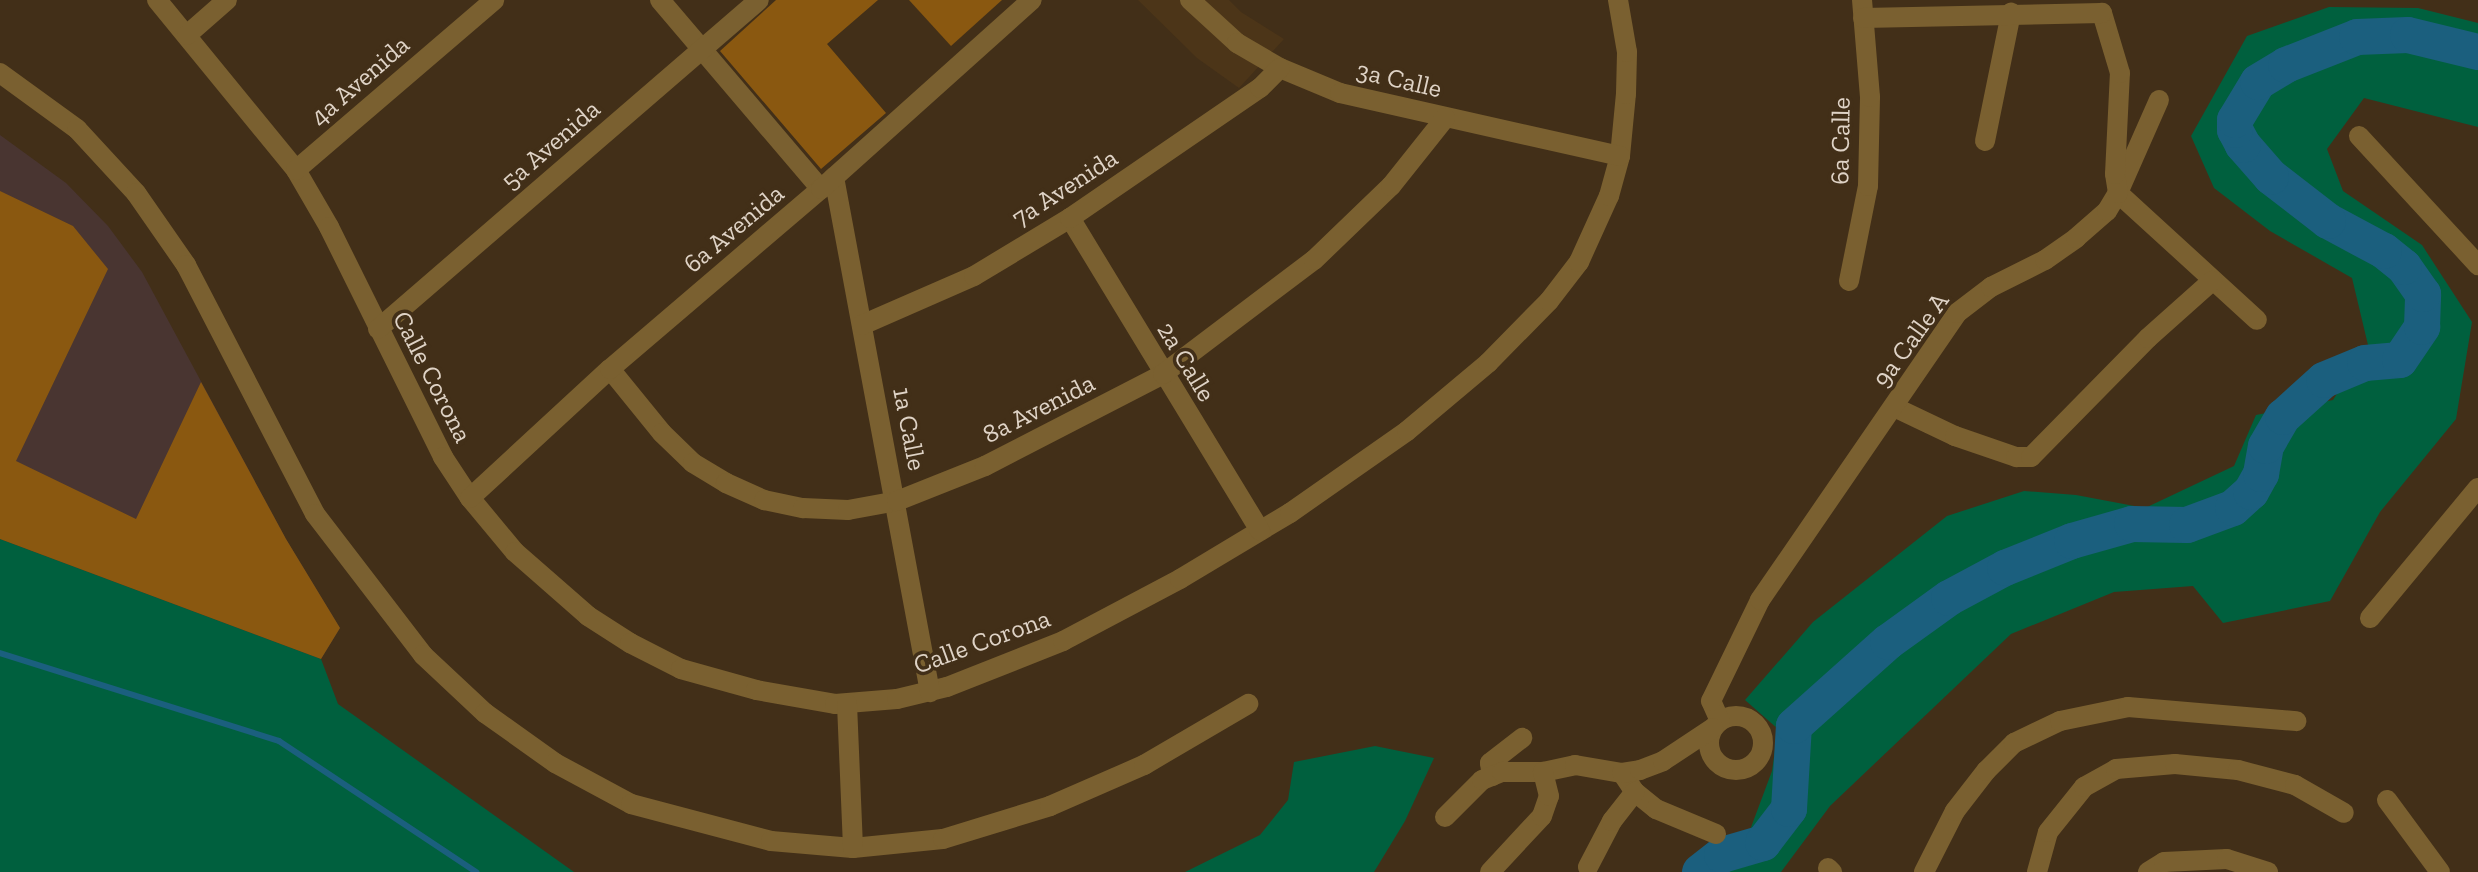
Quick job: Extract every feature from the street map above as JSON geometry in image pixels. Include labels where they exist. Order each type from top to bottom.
[{"type":"street","name":"Calle Corona","points":[[157,0],[296,170],[329,227],[421,416],[470,498],[515,552],[552,587],[630,643],[681,669],[811,701],[847,704],[930,692],[1063,641],[1180,579],[1260,531],[1407,431],[1517,336],[1579,262],[1596,230],[1620,156],[1627,52],[1618,0]]},
{"type":"street","points":[[187,35],[227,0]]},
{"type":"street","name":"4a Avenida","points":[[296,170],[494,0]]},
{"type":"street","name":"1a Calle","points":[[660,0],[828,183],[862,325],[930,692]]},
{"type":"street","name":"5a Avenida","points":[[378,329],[759,0]]},
{"type":"street","name":"6a Avenida","points":[[470,498],[610,369],[828,183],[1032,0]]},
{"type":"street","name":"3a Calle","points":[[1190,0],[1237,43],[1280,68],[1340,93],[1620,156]]},
{"type":"street","points":[[1862,9],[2102,13],[2120,73],[2115,174],[2118,193],[2257,320]]},
{"type":"street","name":"6a Calle","points":[[1849,281],[1868,186],[1870,97],[1862,9]]},
{"type":"street","points":[[1985,141],[2011,13]]},
{"type":"street","name":"7a Avenida","points":[[862,325],[974,276],[1070,218],[1260,88],[1280,68]]},
{"type":"street","points":[[0,73],[77,129],[136,193],[186,265],[315,514],[423,655],[485,713],[555,763],[631,804],[771,841],[853,848],[943,839],[1050,806],[1144,765],[1248,704]]},
{"type":"street","name":"9a Calle A","points":[[1622,773],[1663,761],[1716,725],[1711,701],[1760,600],[1957,313],[1991,287],[2045,260],[2107,211],[2159,100]]},
{"type":"street","name":"8a Avenida","points":[[610,369],[662,433],[693,463],[726,483],[764,500],[803,508],[848,510],[897,501],[985,466],[1163,374],[1314,260],[1391,186],[1445,118]]},
{"type":"street","points":[[2359,136],[2478,265]]},
{"type":"street","name":"2a Calle","points":[[1070,218],[1260,531]]},
{"type":"street","points":[[1894,407],[1955,436],[2016,457],[2031,457],[2148,338],[2212,281]]},
{"type":"street","points":[[2370,618],[2478,488]]},
{"type":"street","points":[[847,704],[853,848]]},
{"type":"street","points":[[1924,872],[1955,811],[1986,771],[2014,743],[2060,721],[2128,707],[2296,721]]},
{"type":"street","points":[[1492,776],[1490,763],[1522,738]]},
{"type":"street","points":[[2037,872],[2048,832],[2084,787],[2116,769],[2175,764],[2238,770],[2295,785],[2344,813]]},
{"type":"street","points":[[1445,817],[1482,780],[1515,770],[1543,772],[1575,765],[1622,773],[1635,792],[1656,809],[1716,834]]},
{"type":"street","points":[[1490,872],[1542,816],[1549,796],[1543,772]]},
{"type":"street","points":[[1588,867],[1612,821],[1635,792]]},
{"type":"street","points":[[2387,800],[2440,872]]},
{"type":"street","points":[[2148,872],[2164,862],[2227,859],[2268,872]]},
{"type":"shaded area","points":[[1138,0],[1229,0],[1241,12],[1284,39],[1239,88],[1197,58]]},
{"type":"shaded area","points":[[0,135],[66,183],[108,226],[142,272],[286,539],[340,628],[321,659],[0,539]]},
{"type":"green space","points":[[2329,7],[2418,8],[2478,23],[2478,127],[2364,98],[2327,149],[2343,191],[2422,245],[2472,322],[2456,419],[2380,512],[2330,601],[2223,623],[2193,586],[2114,592],[2011,634],[1830,806],[1781,872],[1729,872],[1750,830],[1772,771],[1778,729],[1745,700],[1813,622],[1947,516],[2024,491],[2076,495],[2145,508],[2234,466],[2256,415],[2333,400],[2368,345],[2352,278],[2270,231],[2214,188],[2191,136],[2247,36]]},
{"type":"green space","points":[[0,539],[321,659],[338,704],[574,872],[0,872]]},
{"type":"green space","points":[[1375,746],[1434,758],[1405,821],[1374,872],[1185,872],[1260,835],[1288,800],[1294,762]]},
{"type":"building","points":[[776,0],[878,0],[827,44],[886,113],[821,169],[720,51]]},
{"type":"building","points":[[909,0],[1002,0],[951,46]]},
{"type":"building","points":[[0,191],[73,226],[108,269],[16,461],[136,519],[201,382],[286,539],[340,628],[321,659],[0,539]]},
{"type":"waterway","points":[[1700,872],[1722,855],[1763,843],[1789,809],[1794,726],[1888,642],[1949,598],[2005,568],[2072,541],[2132,524],[2187,525],[2233,508],[2251,492],[2261,474],[2266,446],[2283,417],[2324,380],[2365,363],[2400,360],[2422,327],[2423,294],[2404,267],[2384,251],[2328,221],[2271,177],[2243,145],[2235,130],[2235,120],[2258,82],[2286,65],[2357,37],[2408,35],[2478,52]]},
{"type":"waterway","points":[[0,653],[279,741],[476,872]]}]
